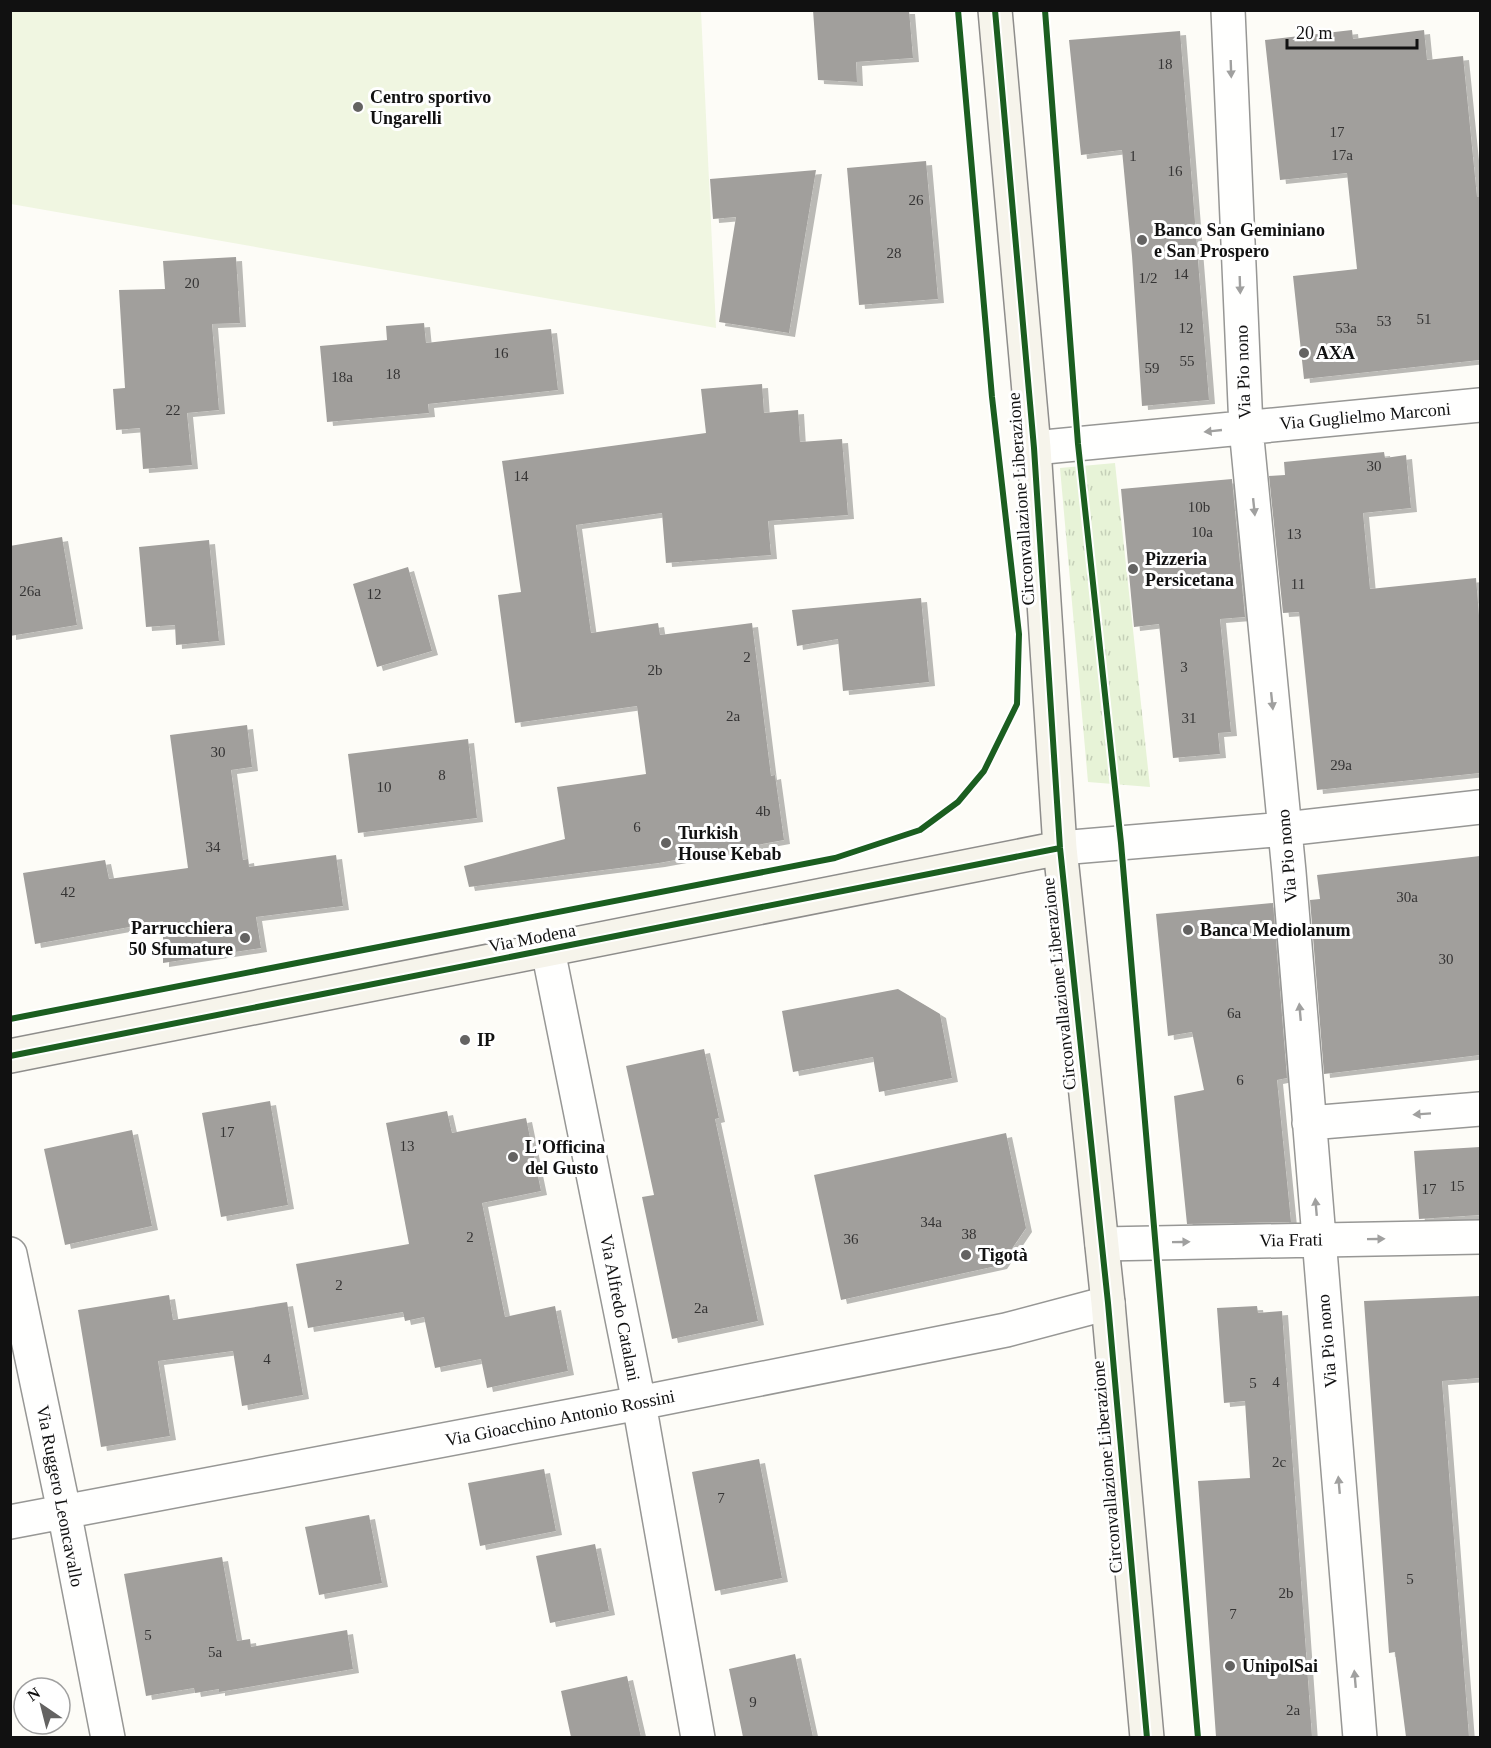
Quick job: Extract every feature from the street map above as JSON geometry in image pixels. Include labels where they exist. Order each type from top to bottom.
[{"type":"main road","name":"Circonvallazione Liberazione","points":[[995,10],[1034,448],[1060,848],[1108,1303],[1147,1737]]},
{"type":"main road","name":"Via Modena","points":[[10,1056],[1060,848]]},
{"type":"street","name":"Via Pio nono","points":[[1228,10],[1246,428],[1285,829],[1360,1737]]},
{"type":"street","name":"Via Guglielmo Marconi","points":[[1034,448],[1480,405]]},
{"type":"street","points":[[1060,848],[1285,829],[1480,807]]},
{"type":"street","name":"Via Alfredo Catalani","points":[[548,950],[639,1403],[698,1737]]},
{"type":"street","points":[[1309,1123],[1480,1109]]},
{"type":"street","name":"Via Frati","points":[[1101,1244],[1480,1237]]},
{"type":"street","name":"Via Ruggero Leoncavallo","points":[[10,1254],[64,1511],[108,1737]]},
{"type":"street","name":"Via Gioacchino Antonio Rossini","points":[[10,1522],[639,1403],[1006,1330],[1108,1303]]},
{"type":"green space","name":"Centro sportivo Ungarelli","points":[[10,11],[701,11],[716,328],[11,204]]},
{"type":"green space","points":[[1115,463],[1150,787],[1088,782],[1060,468]]},
{"type":"building","points":[[813,10],[909,10],[913,58],[856,62],[857,82],[818,80]]},
{"type":"building","points":[[1352,30],[1353,39],[1424,30],[1427,60],[1463,56],[1477,197],[1480,197],[1480,360],[1304,379],[1293,276],[1357,269],[1347,173],[1280,180],[1265,40]]},
{"type":"building","points":[[1180,31],[1209,400],[1142,406],[1122,150],[1081,155],[1069,40]]},
{"type":"building","points":[[926,161],[938,299],[859,305],[847,168]]},
{"type":"building","points":[[816,170],[789,333],[719,322],[736,217],[713,219],[710,179]]},
{"type":"building","points":[[236,257],[240,323],[212,324],[219,410],[187,413],[192,465],[143,469],[140,428],[116,430],[113,389],[125,388],[119,290],[165,289],[163,261]]},
{"type":"building","points":[[424,323],[426,343],[551,329],[558,390],[428,404],[429,413],[327,422],[320,346],[387,340],[386,326]]},
{"type":"building","points":[[762,384],[764,413],[798,410],[800,442],[842,439],[848,515],[768,521],[771,555],[666,563],[662,513],[576,525],[591,633],[658,623],[660,635],[752,623],[771,776],[775,775],[784,840],[659,863],[469,887],[464,866],[565,839],[557,787],[646,774],[637,706],[515,723],[498,595],[521,592],[502,461],[706,433],[701,389]]},
{"type":"building","points":[[1384,452],[1385,458],[1406,455],[1411,508],[1363,513],[1370,589],[1476,578],[1480,628],[1480,773],[1317,790],[1299,612],[1283,613],[1269,476],[1285,475],[1284,462]]},
{"type":"building","points":[[1232,479],[1245,617],[1220,619],[1231,732],[1218,733],[1220,754],[1173,758],[1159,624],[1134,627],[1121,489]]},
{"type":"building","points":[[62,537],[77,625],[10,636],[10,546]]},
{"type":"building","points":[[209,540],[219,641],[176,645],[175,625],[146,627],[139,547]]},
{"type":"building","points":[[408,567],[432,651],[377,667],[353,584]]},
{"type":"building","points":[[921,598],[929,682],[843,691],[838,639],[797,646],[792,610]]},
{"type":"building","points":[[247,725],[252,767],[231,770],[243,860],[248,859],[249,867],[336,855],[343,906],[256,917],[261,948],[163,963],[163,921],[35,944],[23,873],[105,860],[109,879],[188,868],[170,735]]},
{"type":"building","points":[[468,739],[477,818],[358,833],[348,754]]},
{"type":"building","points":[[1480,856],[1480,1055],[1324,1074],[1310,900],[1320,899],[1317,875]]},
{"type":"building","points":[[1273,903],[1287,1078],[1277,1080],[1291,1222],[1187,1224],[1174,1096],[1204,1090],[1192,1032],[1168,1036],[1156,914]]},
{"type":"building","points":[[898,989],[940,1014],[952,1078],[879,1092],[873,1057],[793,1072],[782,1011]]},
{"type":"building","points":[[704,1049],[719,1118],[715,1119],[758,1321],[672,1339],[642,1197],[654,1195],[626,1066]]},
{"type":"building","points":[[270,1101],[288,1205],[221,1217],[202,1113]]},
{"type":"building","points":[[447,1111],[452,1133],[526,1118],[541,1191],[482,1203],[505,1317],[555,1306],[568,1371],[487,1388],[481,1359],[435,1368],[424,1317],[405,1321],[403,1312],[308,1328],[296,1264],[409,1244],[386,1123]]},
{"type":"building","points":[[132,1130],[152,1226],[65,1245],[44,1149]]},
{"type":"building","points":[[1006,1133],[1026,1228],[1001,1265],[841,1300],[814,1175]]},
{"type":"building","points":[[1480,1147],[1480,1215],[1419,1219],[1414,1151]]},
{"type":"building","points":[[169,1295],[173,1320],[287,1302],[303,1395],[242,1406],[233,1351],[158,1361],[170,1436],[101,1447],[78,1310]]},
{"type":"building","points":[[1480,1296],[1480,1378],[1442,1381],[1469,1737],[1406,1737],[1395,1652],[1389,1653],[1364,1301]]},
{"type":"building","points":[[1257,1306],[1258,1313],[1282,1311],[1312,1737],[1216,1737],[1198,1481],[1250,1478],[1245,1401],[1224,1403],[1217,1308]]},
{"type":"building","points":[[759,1459],[782,1578],[715,1591],[692,1472]]},
{"type":"building","points":[[544,1469],[556,1531],[480,1546],[468,1483]]},
{"type":"building","points":[[369,1515],[382,1583],[319,1595],[305,1527]]},
{"type":"building","points":[[595,1544],[609,1611],[550,1623],[536,1556]]},
{"type":"building","points":[[222,1557],[237,1641],[250,1639],[251,1647],[347,1630],[353,1669],[219,1692],[219,1689],[195,1693],[194,1688],[146,1696],[124,1574]]},
{"type":"building","points":[[795,1654],[813,1737],[743,1737],[729,1669]]},
{"type":"building","points":[[627,1676],[641,1737],[571,1737],[561,1691]]},
{"type":"cycle path","points":[[10,1019],[835,858],[920,830],[958,802],[984,771],[1017,704],[1019,634],[992,397],[958,10]]},
{"type":"cycle path","points":[[995,10],[1034,448],[1060,848],[1108,1303],[1147,1738]]},
{"type":"cycle path","points":[[1045,10],[1078,444],[1121,843],[1198,1738]]},
{"type":"cycle path","points":[[10,1056],[1060,848]]},
{"type":"place","name":"Centro sportivo Ungarelli","points":[[358,107]]},
{"type":"place","name":"Banco San Geminiano e San Prospero","points":[[1142,240]]},
{"type":"place","name":"AXA","points":[[1304,353]]},
{"type":"place","name":"Pizzeria Persicetana","points":[[1133,569]]},
{"type":"place","name":"Turkish House Kebab","points":[[666,843]]},
{"type":"place","name":"Banca Mediolanum","points":[[1188,930]]},
{"type":"place","name":"Parrucchiera 50 Sfumature","points":[[245,938]]},
{"type":"place","name":"IP","points":[[465,1040]]},
{"type":"place","name":"L'Officina del Gusto","points":[[513,1157]]},
{"type":"place","name":"Tigotà","points":[[966,1255]]},
{"type":"place","name":"UnipolSai","points":[[1230,1666]]}]
